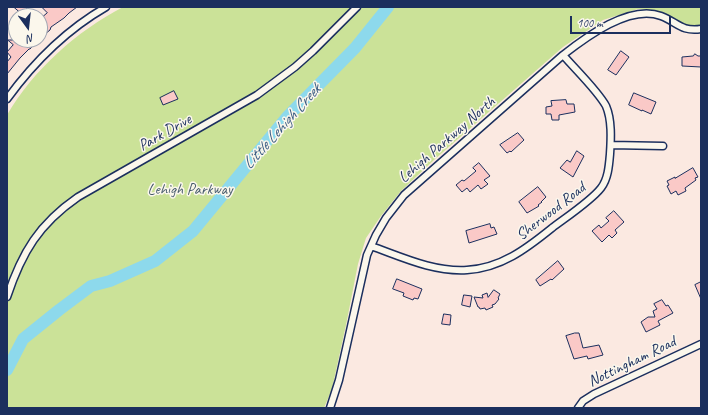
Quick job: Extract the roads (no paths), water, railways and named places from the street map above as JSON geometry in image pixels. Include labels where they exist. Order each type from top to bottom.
[{"type":"street","points":[[7,99],[26,74],[45,54],[78,26],[105,7]]},
{"type":"street","name":"Park Drive","points":[[7,297],[18,266],[26,251],[46,224],[58,212],[78,197],[257,95],[276,82],[313,51],[357,7]]},
{"type":"street","name":"Lehigh Parkway North","points":[[330,408],[340,380],[367,255],[386,218],[404,195],[563,55],[604,26],[623,18],[644,13],[660,15],[684,28],[692,30],[701,29]]},
{"type":"street","name":"Sherwood Road","points":[[371,246],[443,270],[474,269],[492,265],[504,261],[525,249],[597,193],[602,187],[608,174],[611,145],[610,121],[606,106],[601,98],[563,55]]},
{"type":"street","points":[[611,145],[663,146]]},
{"type":"street","name":"Nottingham Road","points":[[578,408],[583,401],[594,394],[701,344]]},
{"type":"waterway","name":"Little Lehigh Creek","points":[[7,370],[23,339],[91,286],[110,281],[155,261],[193,231],[287,117],[355,48],[388,7]]},
{"type":"park label","name":"Lehigh Parkway","points":[[190,190]]}]
